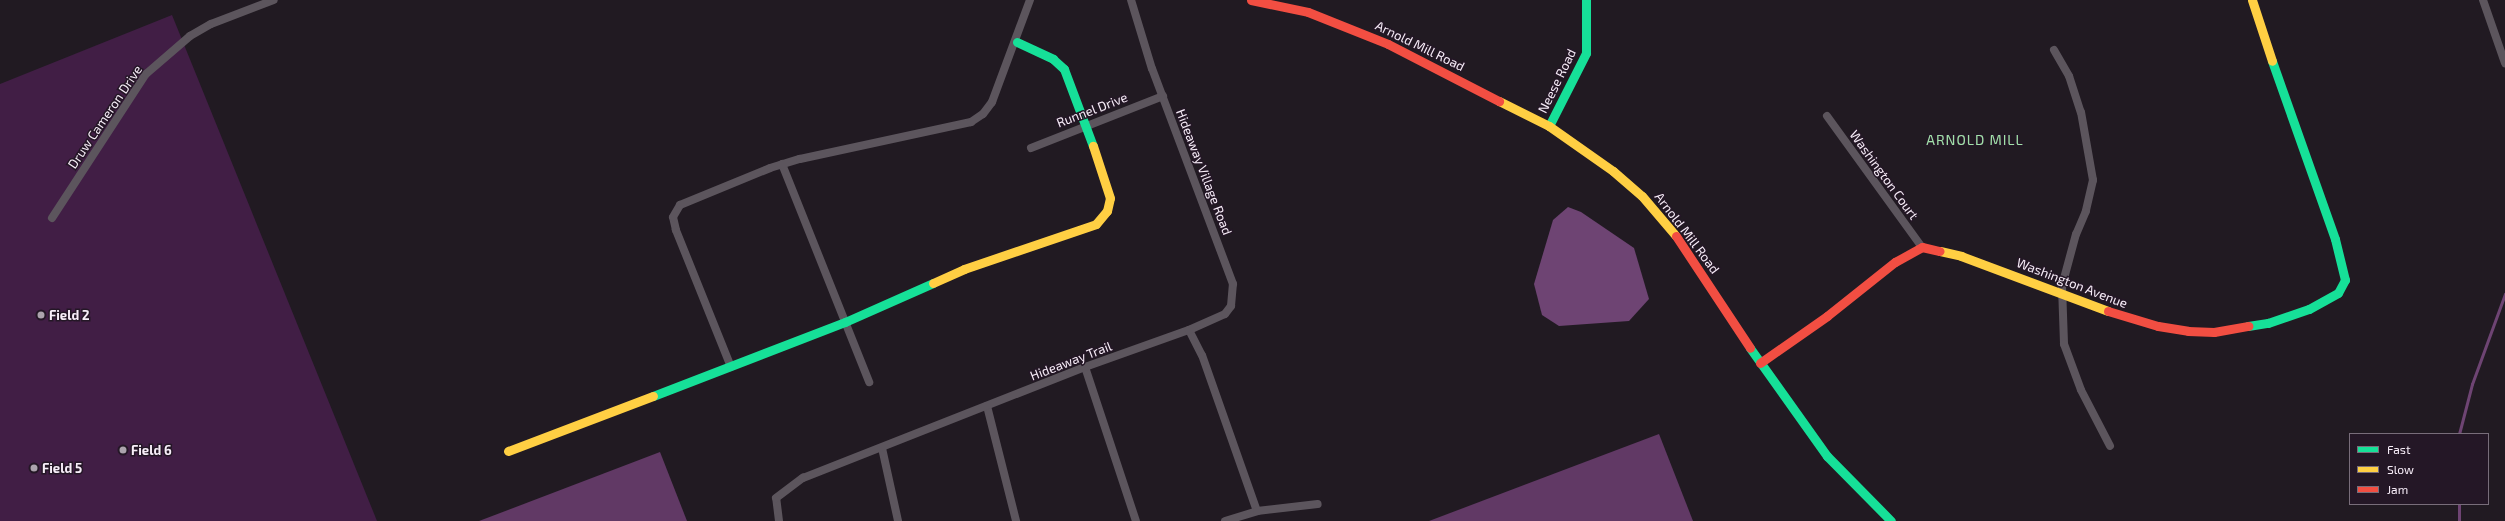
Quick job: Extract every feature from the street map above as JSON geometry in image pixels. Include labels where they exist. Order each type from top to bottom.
[{"type":"street","name":"Druw Cameron Drive","points":[[52,218],[146,74],[190,36],[211,24],[274,0]]},
{"type":"street","points":[[731,367],[673,216],[680,205],[782,164],[971,122],[983,114],[992,102],[1016,42],[1030,0]]},
{"type":"street","name":"Hideaway Village Road","points":[[1131,0],[1163,96],[1234,284],[1231,306],[1225,314],[1189,330]]},
{"type":"street","name":"Arnold Mill Road","points":[[1251,0],[1266,1],[1308,12],[1370,36],[1549,126],[1613,171],[1658,212],[1694,260],[1760,363],[1827,456],[1891,521]]},
{"type":"street","name":"Neese Road","points":[[1549,126],[1586,54],[1588,25],[1586,0]]},
{"type":"street","name":"Washington Avenue","points":[[1922,247],[1961,256],[2062,294],[2158,326],[2214,332],[2243,328],[2286,318],[2331,298],[2342,287],[2344,271],[2336,239],[2257,19],[2252,0]]},
{"type":"street","points":[[2483,0],[2505,63]]},
{"type":"street","points":[[508,451],[731,367],[845,322],[964,269],[1096,224],[1107,211],[1110,198],[1086,124],[1064,69],[1052,59],[1016,42]]},
{"type":"street","points":[[2054,50],[2068,76],[2082,112],[2093,180],[2086,211],[2076,234],[2064,275],[2062,294],[2064,344],[2084,396],[2110,446]]},
{"type":"street","name":"Runnel Drive","points":[[1031,148],[1086,124],[1163,96]]},
{"type":"street","name":"Washington Court","points":[[1827,116],[1922,247]]},
{"type":"street","points":[[782,164],[869,382]]},
{"type":"street","points":[[1760,363],[1827,316],[1895,262],[1922,247]]},
{"type":"street","points":[[1189,330],[1202,355],[1257,511]]},
{"type":"street","name":"Hideaway Trail","points":[[779,521],[776,498],[787,488],[803,478],[1085,367],[1189,330]]},
{"type":"street","points":[[1085,367],[1136,521]]},
{"type":"street","points":[[987,406],[1016,521]]},
{"type":"street","points":[[882,448],[898,521]]},
{"type":"street","points":[[1225,521],[1257,511],[1318,504]]},
{"type":"shaded area","points":[[172,15],[377,521],[0,521],[0,84]]},
{"type":"shaded area","points":[[1568,207],[1581,212],[1634,248],[1649,299],[1629,321],[1559,326],[1542,315],[1534,284],[1553,220]]},
{"type":"shaded area","points":[[1659,434],[1693,521],[1429,521]]},
{"type":"shaded area","points":[[660,452],[687,521],[479,521]]},
{"type":"waterway","points":[[2459,433],[2472,384],[2505,294]]},
{"type":"waterway","points":[[2459,505],[2459,521]]},
{"type":"traffic: fast","points":[[1549,126],[1586,53],[1586,0]]},
{"type":"traffic: fast","points":[[1017,42],[1053,59],[1064,69],[1093,146]]},
{"type":"traffic: fast","points":[[2248,326],[2268,323],[2309,309],[2338,293],[2345,280],[2335,239],[2272,61]]},
{"type":"traffic: fast","points":[[653,396],[845,322],[933,283]]},
{"type":"traffic: fast","points":[[1750,348],[1827,456],[1891,521]]},
{"type":"traffic: slow","points":[[2252,0],[2272,61]]},
{"type":"traffic: slow","points":[[1499,101],[1549,126],[1613,171],[1642,196],[1676,236]]},
{"type":"traffic: slow","points":[[933,283],[964,269],[1096,224],[1107,211],[1110,198],[1093,146]]},
{"type":"traffic: slow","points":[[1940,251],[1961,256],[2108,311]]},
{"type":"traffic: slow","points":[[508,451],[653,396]]},
{"type":"traffic: jam","points":[[1251,0],[1308,12],[1388,44],[1499,101]]},
{"type":"traffic: jam","points":[[1676,236],[1750,348]]},
{"type":"traffic: jam","points":[[1760,363],[1827,316],[1895,262],[1922,247],[1940,251]]},
{"type":"traffic: jam","points":[[2108,311],[2158,326],[2188,331],[2214,332],[2248,326]]},
{"type":"place","name":"Field 2","points":[[41,315]]},
{"type":"place","name":"Field 6","points":[[123,450]]},
{"type":"place","name":"Field 5","points":[[34,468]]},
{"type":"district","name":"ARNOLD MILL","points":[[1975,140]]}]
